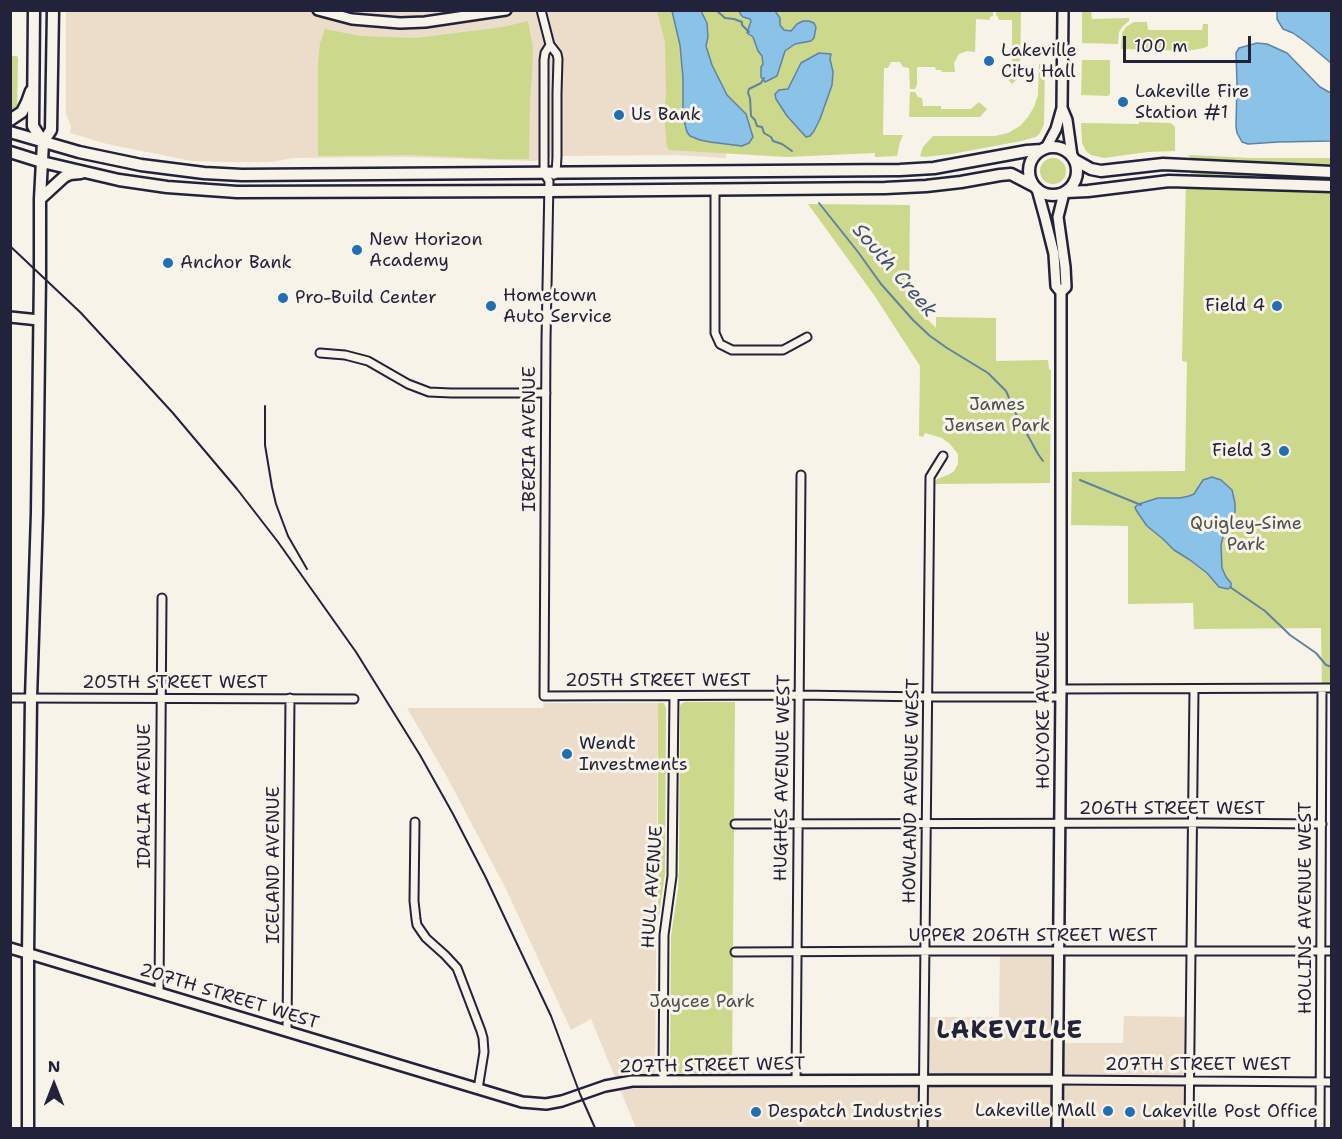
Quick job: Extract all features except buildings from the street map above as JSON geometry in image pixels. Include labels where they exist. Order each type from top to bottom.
[{"type":"main road","points":[[34,10],[33,126],[43,142]]},
{"type":"main road","points":[[28,1128],[31,698],[37,513],[40,200],[43,142],[51,130],[53,10]]},
{"type":"main road","points":[[10,120],[25,108],[34,79]]},
{"type":"main road","points":[[10,132],[120,161],[168,169],[242,175],[549,180],[715,189],[912,188],[1011,174],[1046,195],[1169,181],[1332,186]]},
{"type":"main road","points":[[10,152],[119,180],[167,187],[237,192],[900,170],[934,168],[1028,151],[1060,148],[1091,169],[1101,171],[1172,164],[1332,172]]},
{"type":"main road","points":[[1035,187],[1030,176],[1030,166],[1034,157],[1044,149]]},
{"type":"main road","points":[[1065,193],[1077,178],[1073,158]]},
{"type":"main road","points":[[40,200],[61,179],[70,174],[86,173]]},
{"type":"street","points":[[318,10],[352,19],[400,23],[435,21],[506,10]]},
{"type":"street","name":"IBERIA AVENUE","points":[[541,10],[550,45],[558,58],[549,180]]},
{"type":"street","points":[[1044,149],[1056,129],[1062,108],[1064,10]]},
{"type":"street","name":"IBERIA AVENUE","points":[[544,696],[549,180],[544,60],[550,45]]},
{"type":"street","points":[[1062,108],[1067,120],[1073,158]]},
{"type":"street","name":"HOLYOKE AVENUE","points":[[1035,187],[1052,246],[1056,286],[1061,292],[1061,693],[1057,1128]]},
{"type":"street","points":[[715,189],[715,333],[720,344],[732,350],[783,350],[807,337]]},
{"type":"street","name":"HOLYOKE AVENUE","points":[[1061,292],[1066,287],[1066,279],[1058,217],[1065,193]]},
{"type":"street","points":[[10,317],[39,320]]},
{"type":"street","points":[[320,353],[345,355],[368,361],[408,384],[429,392],[546,393]]},
{"type":"street","name":"HOWLAND AVENUE WEST","points":[[923,1128],[930,477],[943,456]]},
{"type":"street","name":"HUGHES AVENUE WEST","points":[[796,1081],[801,475]]},
{"type":"street","name":"IDALIA AVENUE","points":[[159,993],[162,598]]},
{"type":"street","name":"205TH STREET WEST","points":[[544,696],[928,697],[1194,689],[1332,688]]},
{"type":"street","points":[[1189,1128],[1194,689]]},
{"type":"street","name":"HOLLINS AVENUE WEST","points":[[1320,1128],[1322,689]]},
{"type":"street","name":"HULL AVENUE","points":[[663,1080],[664,935],[672,876],[674,696]]},
{"type":"street","name":"205TH STREET WEST","points":[[10,698],[354,699]]},
{"type":"street","name":"ICELAND AVENUE","points":[[287,1031],[290,698]]},
{"type":"street","points":[[415,822],[414,901],[417,925],[426,938],[457,968],[481,1031],[484,1052],[478,1089]]},
{"type":"street","name":"206TH STREET WEST","points":[[735,824],[1322,824]]},
{"type":"street","name":"207TH STREET WEST","points":[[10,948],[515,1101],[546,1104],[562,1101],[614,1083],[663,1080],[1332,1082]]},
{"type":"street","name":"UPPER 206TH STREET WEST","points":[[735,952],[1332,951]]},
{"type":"shaded area","points":[[66,11],[658,11],[726,146],[726,158],[677,155],[565,156],[533,161],[403,157],[292,158],[272,162],[225,162],[192,161],[107,144],[70,133],[71,127],[66,114]]},
{"type":"shaded area","points":[[544,703],[658,703],[655,1081],[923,1081],[924,1017],[999,1017],[1000,951],[1059,951],[1059,1043],[1123,1043],[1124,1016],[1191,1017],[1189,1128],[636,1128],[591,1019],[571,1030],[506,889],[446,775],[407,708],[543,708]]},
{"type":"green space","points":[[993,10],[993,16],[990,20],[976,19],[975,52],[967,51],[959,54],[954,63],[955,72],[942,72],[936,70],[935,67],[917,67],[917,85],[915,89],[910,89],[909,68],[903,67],[900,62],[891,62],[888,68],[884,68],[883,135],[903,135],[897,156],[875,157],[875,153],[786,157],[669,150],[664,115],[665,42],[657,11],[672,11],[680,45],[683,78],[701,140],[742,146],[752,132],[746,114],[727,95],[712,65],[706,46],[707,23],[701,11],[739,11],[742,17],[750,18],[749,27],[762,56],[761,77],[765,82],[777,76],[785,51],[795,44],[811,41],[797,23],[791,31],[784,30],[775,11]],"holes":[[[818,53],[831,54],[832,86],[814,131],[806,136],[787,116],[775,94],[782,89],[788,89],[801,63]]]},
{"type":"green space","points":[[996,11],[1021,11],[1020,76],[1012,84],[1005,76],[1012,69],[1012,20],[999,20]]},
{"type":"green space","points":[[1082,11],[1091,11],[1092,19],[1129,18],[1119,32],[1118,44],[1082,43]]},
{"type":"green space","points":[[528,21],[533,48],[529,159],[413,155],[318,156],[318,63],[320,43],[325,29],[360,36],[416,38],[503,27]]},
{"type":"green space","points":[[1134,22],[1147,22],[1148,30],[1202,30],[1203,24],[1208,24],[1208,46],[1187,51],[1121,49],[1122,33]]},
{"type":"green space","points":[[11,56],[18,58],[17,109],[11,114]]},
{"type":"green space","points":[[1082,60],[1110,60],[1110,94],[1108,96],[1081,95]]},
{"type":"green space","points":[[1045,61],[1044,124],[1036,137],[952,154],[920,156],[923,147],[933,136],[995,136],[1008,133],[1020,126],[1034,107],[1038,95],[1039,64]]},
{"type":"green space","points":[[910,92],[915,92],[918,97],[922,98],[923,106],[941,106],[941,109],[971,109],[979,102],[987,109],[980,117],[909,117]]},
{"type":"green space","points":[[1139,122],[1171,123],[1175,127],[1175,151],[1104,158],[1091,155],[1082,143],[1081,123],[1139,124]]},
{"type":"green space","points":[[1188,155],[1331,158],[1331,166],[1191,158]]},
{"type":"green space","points":[[1053,158],[1062,162],[1066,171],[1062,180],[1053,184],[1044,180],[1040,171],[1044,162]]},
{"type":"green space","name":"Quigley-Sime Park","points":[[1191,170],[1331,177],[1331,688],[1322,689],[1321,628],[1194,629],[1193,603],[1128,604],[1128,526],[1071,525],[1072,472],[1185,471],[1187,362],[1182,361],[1186,178],[1218,178],[1191,175]]},
{"type":"green space","name":"James Jensen Park","points":[[808,204],[910,205],[909,300],[936,328],[936,317],[996,318],[996,361],[1048,360],[1051,370],[1050,483],[935,484],[937,479],[954,471],[958,464],[958,454],[942,438],[925,433],[923,437],[919,436],[920,366],[874,295]]},
{"type":"green space","name":"Jaycee Park","points":[[685,702],[735,702],[732,1073],[675,1073],[670,1070],[671,936],[679,869],[680,706]]},
{"type":"green space","points":[[658,703],[664,703],[666,708],[665,874],[658,922]]},
{"type":"water","points":[[672,11],[701,11],[707,23],[706,46],[712,65],[727,95],[746,114],[753,137],[749,143],[742,146],[710,142],[690,136],[687,132],[683,117],[680,45]]},
{"type":"water","points":[[739,11],[775,11],[784,30],[791,31],[797,24],[809,21],[816,27],[814,38],[811,41],[795,44],[785,51],[777,76],[765,82],[761,77],[762,56],[753,37],[747,33],[751,21],[743,17]]},
{"type":"water","points":[[1277,11],[1331,11],[1331,63],[1293,33],[1283,29],[1277,19]]},
{"type":"water","points":[[1257,43],[1267,44],[1287,53],[1320,87],[1331,92],[1331,141],[1248,144],[1242,142],[1236,127],[1236,53],[1239,48]]},
{"type":"water","points":[[819,53],[831,54],[832,85],[814,131],[806,137],[787,116],[775,94],[779,90],[788,89],[801,63]]},
{"type":"water","points":[[1212,477],[1221,480],[1232,490],[1235,503],[1235,512],[1221,545],[1222,568],[1231,583],[1228,589],[1219,587],[1207,573],[1174,550],[1147,526],[1135,507],[1158,498],[1189,496],[1194,494],[1203,480]]},
{"type":"waterway","name":"South Creek","points":[[716,10],[725,18],[742,22],[749,32]]},
{"type":"waterway","name":"South Creek","points":[[764,78],[761,83],[749,89],[751,116],[757,126],[762,127],[764,133],[773,141],[792,151]]},
{"type":"waterway","name":"South Creek","points":[[819,203],[881,284],[913,320],[930,336],[988,373],[1006,391],[1016,414],[1043,461]]},
{"type":"waterway","name":"South Creek","points":[[1080,480],[1141,505]]},
{"type":"waterway","name":"South Creek","points":[[1230,587],[1265,611],[1290,635],[1316,653],[1326,665],[1332,667]]},
{"type":"railway","points":[[10,246],[81,313],[172,412],[278,542],[356,652],[420,755],[486,878],[551,1016],[595,1128]]},
{"type":"railway","points":[[265,406],[265,445],[276,504],[288,536],[307,569]]},
{"type":"place","name":"Lakeville City Hall","points":[[989,61]]},
{"type":"place","name":"Lakeville Fire Station #1","points":[[1123,102]]},
{"type":"place","name":"Us Bank","points":[[619,115]]},
{"type":"place","name":"New Horizon Academy","points":[[357,250]]},
{"type":"place","name":"Anchor Bank","points":[[168,263]]},
{"type":"place","name":"Pro-Build Center","points":[[283,298]]},
{"type":"place","name":"Hometown Auto Service","points":[[491,306]]},
{"type":"place","name":"Field 4","points":[[1277,306]]},
{"type":"place","name":"Field 3","points":[[1284,451]]},
{"type":"place","name":"Wendt Investments","points":[[567,754]]},
{"type":"place","name":"Lakeville Mall","points":[[1108,1111]]},
{"type":"place","name":"Despatch Industries","points":[[756,1112]]},
{"type":"place","name":"Lakeville Post Office","points":[[1130,1112]]},
{"type":"district","name":"LAKEVILLE","points":[[1010,1032]]}]
